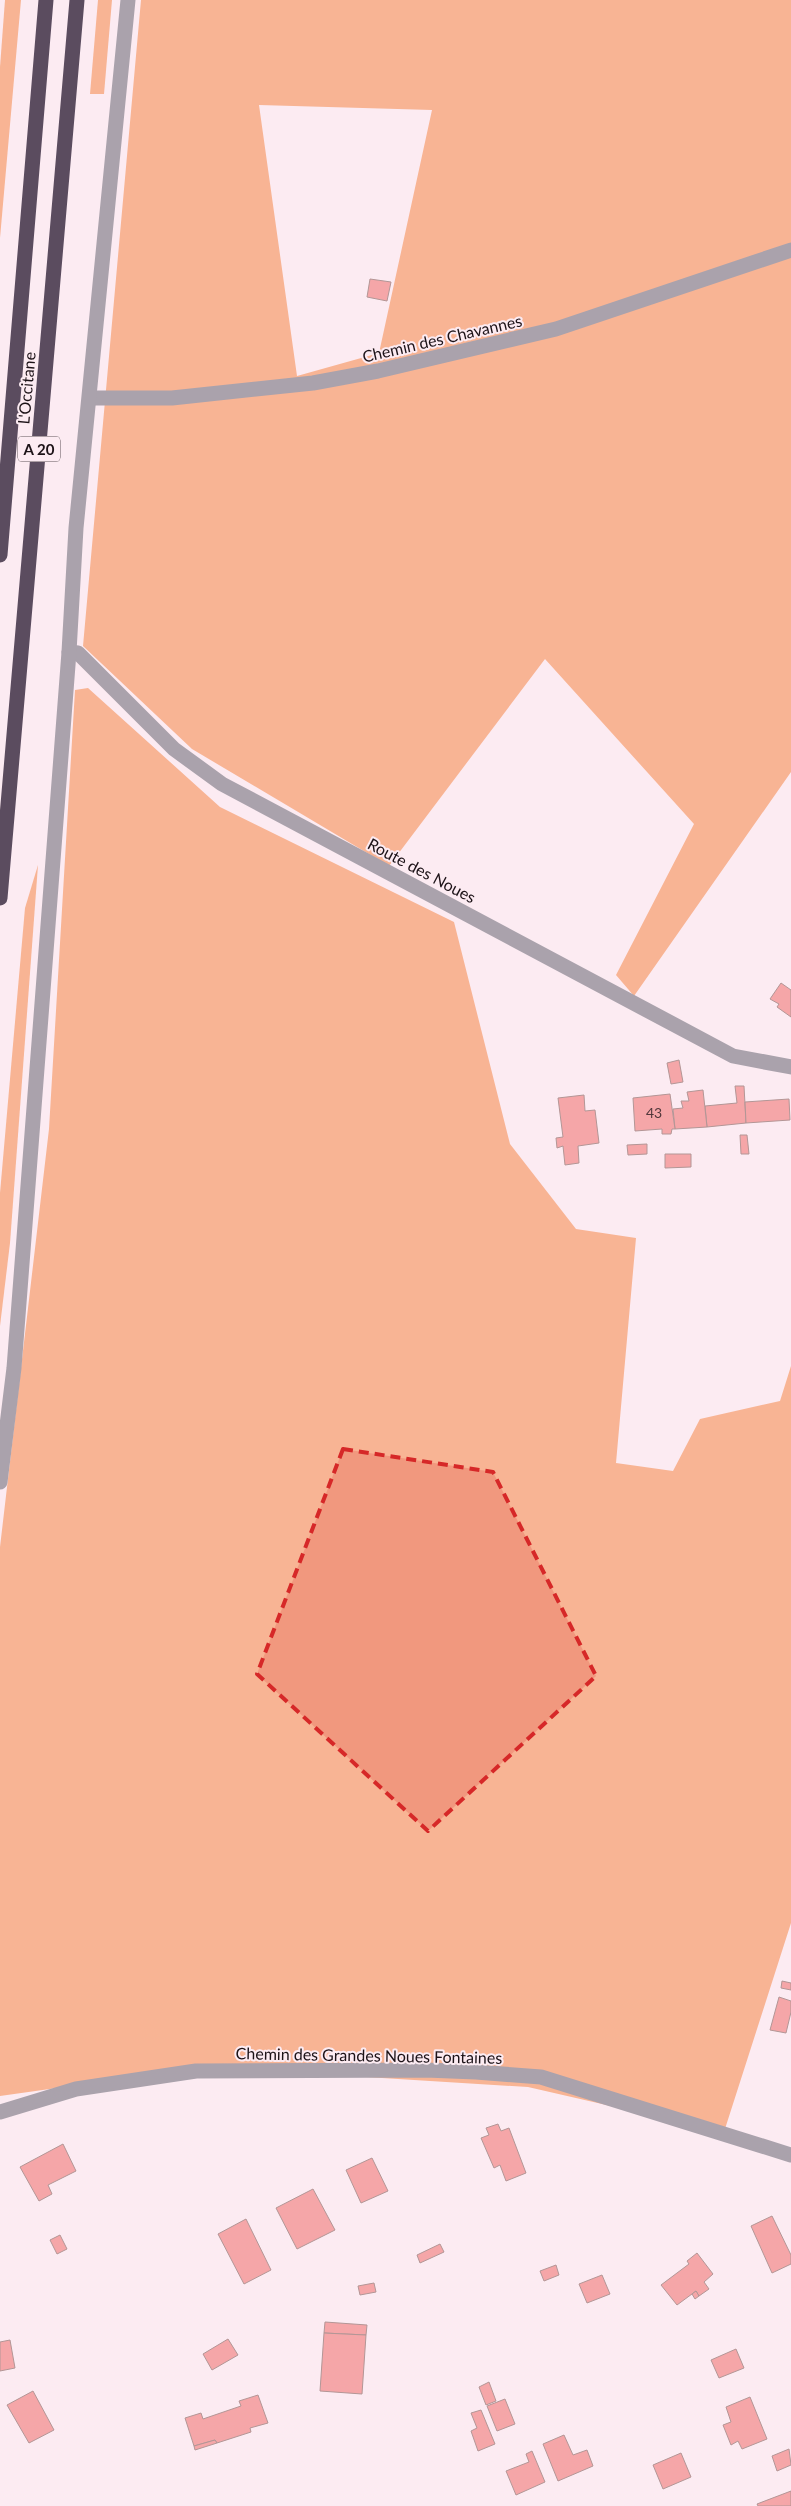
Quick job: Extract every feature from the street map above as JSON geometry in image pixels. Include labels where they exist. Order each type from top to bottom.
[{"type":"highway","name":"L'Occitane","points":[[0,555],[46,0]]},
{"type":"highway","name":"L'Occitane","points":[[0,898],[77,0]]},
{"type":"street","points":[[0,1482],[14,1368],[69,652],[76,528],[128,0]]},
{"type":"street","name":"Chemin des Chavannes","points":[[90,398],[172,398],[313,383],[378,371],[556,329],[791,250]]},
{"type":"street","name":"Route des Noues","points":[[69,652],[78,653],[174,749],[222,784],[733,1056],[791,1068]]},
{"type":"street","name":"Chemin des Grandes Noues Fontaines","points":[[0,2112],[76,2089],[196,2070],[426,2070],[476,2072],[541,2077],[791,2155]]},
{"type":"highlighted area","points":[[343,1449],[493,1472],[596,1676],[428,1831],[257,1674]]},
{"type":"shaded area","points":[[5,0],[21,0],[0,238],[0,67]]},
{"type":"shaded area","points":[[98,0],[112,0],[104,94],[90,94]]},
{"type":"shaded area","points":[[141,0],[791,0],[791,772],[634,996],[616,975],[694,824],[545,659],[389,866],[192,749],[83,646]],"holes":[[[259,105],[432,110],[379,353],[297,376]]]},
{"type":"shaded area","points":[[88,688],[220,807],[454,922],[510,1144],[576,1229],[636,1238],[616,1463],[673,1471],[700,1419],[780,1401],[791,1366],[791,1923],[724,2132],[528,2087],[206,2067],[0,2096],[0,1547],[49,1129],[75,690]]},
{"type":"shaded area","points":[[38,865],[10,1243],[0,1326],[0,1193],[25,908]]},
{"type":"building","points":[[370,279],[391,282],[387,301],[367,297]]},
{"type":"building","points":[[781,983],[791,990],[791,1017],[777,1007],[779,1004],[770,999]]},
{"type":"building","points":[[679,1060],[683,1082],[671,1084],[667,1063]]},
{"type":"building","points":[[735,1086],[744,1086],[746,1123],[707,1127],[705,1106],[737,1103]]},
{"type":"building","points":[[703,1090],[707,1127],[675,1129],[673,1109],[683,1108],[681,1101],[689,1101],[687,1092]]},
{"type":"building","points":[[670,1094],[675,1129],[672,1129],[671,1134],[662,1134],[662,1129],[635,1131],[633,1098]]},
{"type":"building","points":[[584,1095],[585,1111],[595,1110],[599,1143],[578,1146],[579,1163],[565,1165],[563,1146],[557,1148],[556,1138],[563,1137],[558,1098]]},
{"type":"building","points":[[789,1099],[790,1120],[746,1123],[745,1102]]},
{"type":"building","points":[[740,1135],[747,1135],[749,1154],[741,1154]]},
{"type":"building","points":[[647,1144],[647,1154],[628,1155],[627,1145]]},
{"type":"building","points":[[665,1154],[691,1154],[691,1167],[665,1168]]},
{"type":"building","points":[[782,1981],[791,1983],[791,1990],[781,1988]]},
{"type":"building","points":[[779,1997],[791,2001],[791,2012],[786,2033],[770,2030]]},
{"type":"building","points":[[498,2124],[501,2131],[509,2128],[526,2173],[506,2181],[500,2165],[494,2168],[481,2138],[489,2135],[486,2128]]},
{"type":"building","points":[[63,2144],[76,2171],[48,2185],[52,2194],[39,2201],[20,2167]]},
{"type":"building","points":[[372,2158],[388,2191],[361,2203],[346,2170]]},
{"type":"building","points":[[313,2189],[335,2230],[297,2249],[276,2208]]},
{"type":"building","points":[[772,2216],[791,2255],[791,2264],[772,2273],[751,2226]]},
{"type":"building","points":[[246,2219],[271,2270],[244,2284],[218,2234]]},
{"type":"building","points":[[60,2235],[67,2249],[57,2254],[50,2240]]},
{"type":"building","points":[[440,2244],[444,2252],[420,2263],[417,2255]]},
{"type":"building","points":[[697,2253],[713,2274],[704,2282],[709,2289],[699,2296],[696,2291],[677,2305],[661,2285],[689,2264],[687,2261]]},
{"type":"building","points":[[556,2265],[559,2275],[544,2281],[540,2271]]},
{"type":"building","points":[[602,2275],[610,2294],[587,2303],[579,2284]]},
{"type":"building","points":[[374,2283],[376,2292],[360,2295],[358,2286]]},
{"type":"building","points":[[696,2291],[699,2296],[695,2299],[692,2294]]},
{"type":"building","points":[[325,2322],[367,2325],[366,2335],[324,2333]]},
{"type":"building","points":[[324,2333],[366,2335],[362,2394],[320,2391]]},
{"type":"building","points":[[228,2339],[238,2355],[212,2370],[203,2354]]},
{"type":"building","points":[[10,2340],[15,2368],[0,2371],[0,2342]]},
{"type":"building","points":[[736,2349],[744,2368],[719,2378],[711,2360]]},
{"type":"building","points":[[489,2382],[496,2401],[486,2405],[479,2387]]},
{"type":"building","points":[[33,2391],[54,2430],[29,2443],[7,2405]]},
{"type":"building","points":[[258,2395],[268,2423],[250,2428],[251,2432],[217,2443],[215,2440],[194,2446],[185,2418],[201,2413],[203,2419],[241,2406],[239,2401]]},
{"type":"building","points":[[750,2397],[767,2439],[742,2449],[738,2441],[731,2445],[723,2425],[731,2422],[726,2407]]},
{"type":"building","points":[[505,2399],[515,2424],[497,2431],[487,2406]]},
{"type":"building","points":[[481,2410],[495,2444],[478,2451],[471,2431],[477,2428],[471,2413]]},
{"type":"building","points":[[564,2435],[573,2455],[587,2450],[593,2466],[558,2481],[543,2444]]},
{"type":"building","points":[[215,2440],[217,2443],[195,2450],[194,2446]]},
{"type":"building","points":[[789,2449],[791,2465],[777,2471],[772,2456]]},
{"type":"building","points":[[532,2451],[545,2482],[516,2495],[506,2471],[529,2462],[526,2454]]},
{"type":"building","points":[[681,2453],[691,2477],[663,2489],[653,2465]]},
{"type":"building","points":[[791,2491],[791,2506],[758,2506],[757,2504]]}]
